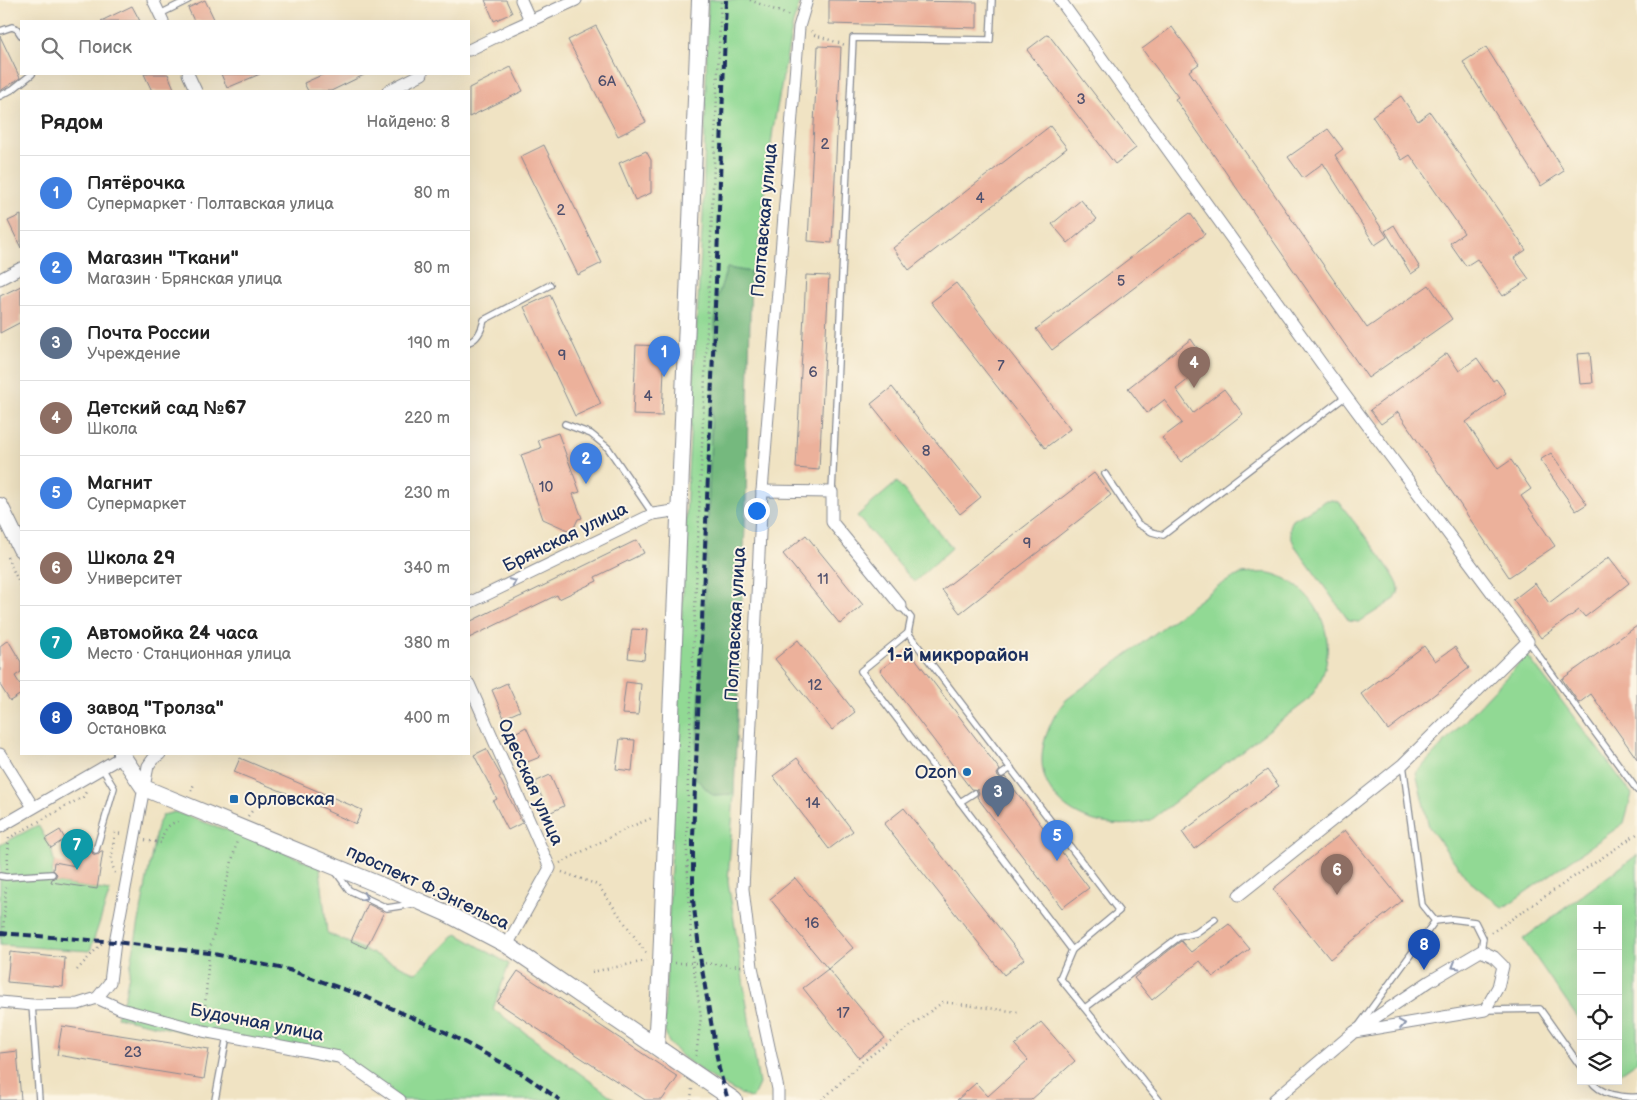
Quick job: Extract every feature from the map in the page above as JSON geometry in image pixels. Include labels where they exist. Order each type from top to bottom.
[{"type":"street","points":[[153,0],[162,18]]},
{"type":"street","points":[[521,0],[530,20]]},
{"type":"street","points":[[470,50],[576,0]]},
{"type":"street","points":[[656,1046],[661,963],[700,0]]},
{"type":"street","name":"Полтавская улица","points":[[778,1100],[778,1089],[752,967],[743,889],[762,491],[799,28],[807,0]]},
{"type":"street","points":[[1060,0],[1346,396],[1528,641],[1403,764],[1239,895]]},
{"type":"street","points":[[188,75],[196,90]]},
{"type":"street","points":[[390,90],[420,75]]},
{"type":"street","points":[[0,279],[20,269]]},
{"type":"street","points":[[762,491],[832,492],[832,522],[901,606]]},
{"type":"street","points":[[0,506],[20,547]]},
{"type":"street","name":"Брянская улица","points":[[470,603],[653,514],[680,510]]},
{"type":"street","name":"Одесская улица","points":[[470,686],[550,868],[507,945]]},
{"type":"street","points":[[0,754],[33,807]]},
{"type":"street","points":[[0,827],[122,755],[144,788]]},
{"type":"street","points":[[0,1002],[32,1005],[78,1004],[97,998],[110,982],[115,942],[148,766],[159,755]]},
{"type":"street","name":"проспект Ф.Энгельса","points":[[144,788],[421,902],[507,945],[734,1100]]},
{"type":"street","points":[[1274,1100],[1354,1032],[1430,980],[1481,951],[1494,957],[1502,966],[1498,987],[1485,1010],[1354,1032]]},
{"type":"street","name":"Будочная улица","points":[[97,998],[121,1009],[203,1031],[339,1057],[400,1100]]},
{"type":"lane","points":[[162,18],[188,0]]},
{"type":"lane","points":[[832,492],[853,38],[990,40],[992,0]]},
{"type":"lane","points":[[0,32],[12,26],[20,34]]},
{"type":"lane","points":[[0,96],[14,89],[31,75]]},
{"type":"lane","points":[[470,342],[481,331],[484,320],[550,285]]},
{"type":"lane","points":[[1105,474],[1138,524],[1152,532],[1163,535],[1346,396]]},
{"type":"lane","points":[[565,424],[591,434],[608,448],[653,514]]},
{"type":"lane","points":[[901,606],[911,618],[908,633],[861,671],[1072,950]]},
{"type":"lane","points":[[908,633],[1119,911],[1072,950],[1060,978],[1159,1100]]},
{"type":"lane","points":[[1528,641],[1637,790]]},
{"type":"lane","points":[[1403,764],[1422,905],[1435,921]]},
{"type":"lane","points":[[96,850],[114,788],[102,768]]},
{"type":"lane","points":[[1002,774],[1011,768]]},
{"type":"lane","points":[[960,802],[974,793]]},
{"type":"lane","points":[[3,876],[52,874]]},
{"type":"lane","points":[[1354,1032],[1435,921],[1452,918],[1475,922],[1483,938],[1481,951]]},
{"type":"lane","points":[[1085,1008],[1179,937],[1196,933],[1215,919]]},
{"type":"lane","points":[[32,1005],[38,1100]]},
{"type":"lane","points":[[1485,1010],[1540,1009],[1577,1061]]},
{"type":"lane","points":[[215,1100],[226,1036]]},
{"type":"lane","points":[[1594,1085],[1623,1098],[1637,1097]]},
{"type":"path","points":[[691,1100],[701,1017],[693,963],[688,855],[688,774],[721,0]]},
{"type":"path","points":[[4,551],[20,585]]},
{"type":"path","points":[[112,862],[115,833],[161,844],[164,831],[171,823],[178,821],[194,784]]},
{"type":"path","points":[[0,936],[3,933],[3,876],[9,838],[83,797],[88,790]]},
{"type":"path","points":[[203,1031],[209,953],[241,828],[252,811]]},
{"type":"path","points":[[550,868],[630,828],[667,812]]},
{"type":"path","points":[[1483,938],[1637,834]]},
{"type":"path","points":[[550,868],[598,885],[651,960],[592,972]]},
{"type":"path","points":[[661,963],[752,967]]},
{"type":"path","points":[[822,1100],[862,1062],[944,1002],[1018,1012]]},
{"type":"green space","points":[[708,0],[801,0],[793,23],[773,129],[756,269],[751,272],[727,268],[716,302],[703,645],[695,778],[713,795],[734,794],[728,881],[759,1084],[752,1099],[720,1083],[697,1068],[670,1044],[664,1029],[688,473],[703,216]]},
{"type":"green space","points":[[727,268],[751,272],[746,502],[734,794],[713,795],[695,778],[703,645],[716,302]]},
{"type":"green space","points":[[897,482],[952,548],[914,582],[857,516]]},
{"type":"green space","points":[[1327,500],[1340,503],[1382,559],[1399,588],[1395,599],[1359,622],[1349,621],[1295,546],[1291,536],[1290,527],[1293,520]]},
{"type":"green space","points":[[1265,573],[1284,578],[1308,597],[1318,611],[1324,625],[1327,657],[1324,672],[1317,687],[1307,701],[1151,820],[1130,824],[1108,824],[1088,819],[1070,810],[1055,796],[1045,779],[1042,759],[1046,736],[1062,704],[1218,586],[1241,574]]},
{"type":"green space","points":[[1527,655],[1632,794],[1624,823],[1503,908],[1468,880],[1429,827],[1416,773]]},
{"type":"green space","points":[[175,812],[264,843],[320,868],[327,933],[416,973],[457,934],[509,964],[493,1009],[616,1100],[397,1100],[339,1060],[203,1036],[117,1017],[125,995],[157,826],[163,815]]},
{"type":"green space","points":[[38,825],[51,848],[54,862],[51,882],[110,891],[90,951],[0,945],[0,845]]},
{"type":"green space","points":[[1637,855],[1637,1062],[1622,1072],[1622,905],[1577,905],[1577,1017],[1523,939]]},
{"type":"building","points":[[205,0],[215,20],[194,20],[188,8]]},
{"type":"building","points":[[485,0],[506,0],[512,13],[494,21]]},
{"type":"building","points":[[829,0],[977,2],[977,28],[829,24]]},
{"type":"building","points":[[132,6],[139,20],[103,20]]},
{"type":"building","points":[[596,26],[646,122],[618,136],[568,40]]},
{"type":"building","points":[[1172,27],[1199,64],[1189,71],[1367,328],[1429,285],[1452,319],[1368,378],[1175,99],[1178,97],[1142,49]]},
{"type":"building","points":[[1048,34],[1136,148],[1115,164],[1027,50]]},
{"type":"building","points":[[0,36],[20,78],[0,91]]},
{"type":"building","points":[[818,46],[841,47],[832,243],[808,241]]},
{"type":"building","points":[[1486,47],[1564,171],[1541,186],[1463,62]]},
{"type":"building","points":[[511,67],[523,91],[470,117],[469,88]]},
{"type":"building","points":[[144,75],[168,75],[175,90],[152,90]]},
{"type":"building","points":[[221,75],[258,75],[227,88]]},
{"type":"building","points":[[322,75],[364,75],[333,90],[308,90],[304,83]]},
{"type":"building","points":[[1401,96],[1418,121],[1430,112],[1526,250],[1514,258],[1529,279],[1503,296],[1477,259],[1466,266],[1450,243],[1464,233],[1410,155],[1402,160],[1372,116]]},
{"type":"building","points":[[1050,126],[1067,148],[909,270],[893,248]]},
{"type":"building","points":[[1328,129],[1343,149],[1335,155],[1387,237],[1375,245],[1323,163],[1303,178],[1288,157]]},
{"type":"building","points":[[544,145],[602,263],[578,275],[520,157]]},
{"type":"building","points":[[646,151],[651,160],[651,193],[635,200],[619,163]]},
{"type":"building","points":[[1081,200],[1097,219],[1068,243],[1052,224]]},
{"type":"building","points":[[1190,213],[1205,234],[1052,350],[1036,329]]},
{"type":"building","points":[[20,215],[20,246],[8,221]]},
{"type":"building","points":[[1394,225],[1420,268],[1411,274],[1385,231]]},
{"type":"building","points":[[806,275],[829,276],[819,470],[796,468]]},
{"type":"building","points":[[956,283],[1070,429],[1045,448],[931,302]]},
{"type":"building","points":[[20,286],[20,323],[0,333],[0,296]]},
{"type":"building","points":[[550,295],[601,404],[575,416],[524,307]]},
{"type":"building","points":[[1191,339],[1208,364],[1176,389],[1193,413],[1224,389],[1243,414],[1181,462],[1162,438],[1182,423],[1164,400],[1147,413],[1128,388]]},
{"type":"building","points":[[636,345],[665,346],[662,416],[633,415]]},
{"type":"building","points":[[1447,353],[1459,371],[1477,358],[1493,381],[1496,379],[1506,393],[1466,422],[1498,469],[1511,460],[1531,489],[1521,496],[1555,546],[1509,577],[1398,412],[1381,424],[1370,410]]},
{"type":"building","points":[[1590,353],[1593,383],[1580,384],[1577,354]]},
{"type":"building","points":[[892,387],[981,497],[960,514],[871,404]]},
{"type":"building","points":[[558,433],[580,492],[573,494],[582,518],[578,519],[572,532],[543,519],[521,455],[541,448],[538,440]]},
{"type":"building","points":[[1551,453],[1587,504],[1576,511],[1540,460]]},
{"type":"building","points":[[1094,473],[1111,495],[960,613],[942,590]]},
{"type":"building","points":[[806,535],[863,605],[840,624],[783,554]]},
{"type":"building","points":[[637,540],[644,553],[595,577],[597,581],[559,599],[557,595],[470,638],[470,622]]},
{"type":"building","points":[[1609,557],[1629,583],[1585,617],[1579,610],[1541,638],[1513,600],[1535,583],[1549,603]]},
{"type":"building","points":[[1637,626],[1637,759],[1591,694],[1579,703],[1562,679]]},
{"type":"building","points":[[632,629],[647,630],[644,660],[628,658]]},
{"type":"building","points":[[8,640],[20,660],[20,673],[15,676],[20,684],[20,695],[10,701],[0,685],[0,646]]},
{"type":"building","points":[[798,640],[855,712],[832,730],[775,659]]},
{"type":"building","points":[[1424,646],[1435,661],[1455,647],[1469,668],[1388,730],[1361,694]]},
{"type":"building","points":[[908,649],[1000,770],[997,774],[998,777],[1002,779],[1005,777],[1089,888],[1062,908],[977,797],[978,790],[971,789],[880,670]]},
{"type":"building","points":[[626,682],[641,684],[638,715],[622,714]]},
{"type":"building","points":[[507,683],[520,711],[504,718],[492,690]]},
{"type":"building","points":[[526,727],[540,757],[525,763],[513,734]]},
{"type":"building","points":[[620,739],[635,740],[632,771],[616,769]]},
{"type":"building","points":[[486,749],[501,776],[499,777],[522,823],[508,830],[493,801],[497,799],[474,755]]},
{"type":"building","points":[[240,758],[362,810],[356,824],[328,810],[234,772]]},
{"type":"building","points":[[797,758],[853,831],[829,849],[773,776]]},
{"type":"building","points":[[1267,770],[1279,786],[1194,849],[1182,832]]},
{"type":"building","points":[[550,775],[564,806],[549,813],[535,782]]},
{"type":"building","points":[[904,808],[1024,959],[1004,975],[884,824]]},
{"type":"building","points":[[60,830],[65,839],[51,848],[45,839]]},
{"type":"building","points":[[1345,830],[1402,901],[1330,959],[1273,889]]},
{"type":"building","points":[[79,848],[91,850],[95,855],[103,851],[97,889],[51,882],[57,874],[53,870],[54,862],[76,866]]},
{"type":"building","points":[[795,878],[853,948],[828,969],[770,899]]},
{"type":"building","points":[[368,904],[384,912],[366,948],[351,941]]},
{"type":"building","points":[[1229,924],[1250,949],[1213,977],[1200,961],[1152,1000],[1134,978],[1181,941],[1191,952]]},
{"type":"building","points":[[10,952],[65,958],[63,987],[7,982]]},
{"type":"building","points":[[828,969],[885,1038],[859,1058],[803,988]]},
{"type":"building","points":[[518,971],[678,1077],[662,1100],[645,1100],[497,1002]]},
{"type":"building","points":[[1041,1022],[1075,1061],[1031,1100],[957,1100],[976,1083],[988,1096],[1028,1060],[1015,1045]]},
{"type":"building","points":[[62,1026],[209,1049],[204,1079],[57,1055]]},
{"type":"building","points":[[17,1051],[21,1100],[0,1100],[0,1053]]},
{"type":"railway","points":[[726,0],[693,837],[693,900],[701,963],[719,1069],[728,1100]]},
{"type":"railway","points":[[0,933],[115,942],[209,953],[289,970],[366,997],[447,1033],[521,1073],[560,1100]]},
{"type":"place","name":"Пятёрочка","points":[[664,377]]},
{"type":"place","name":"Детский сад №67","points":[[1194,388]]},
{"type":"place","name":"Магазин \"Ткани\"","points":[[586,484]]},
{"type":"place","name":"Ozon","points":[[967,772]]},
{"type":"place","name":"Орловская","points":[[234,799]]},
{"type":"place","name":"Почта России","points":[[998,817]]},
{"type":"place","name":"Магнит","points":[[1057,861]]},
{"type":"place","name":"Автомойка 24 часа","points":[[77,870]]},
{"type":"place","name":"Школа 29","points":[[1337,895]]},
{"type":"place","name":"завод \"Тролза\"","points":[[1424,970]]},
{"type":"district","name":"1-й микрорайон","points":[[958,654]]}]
